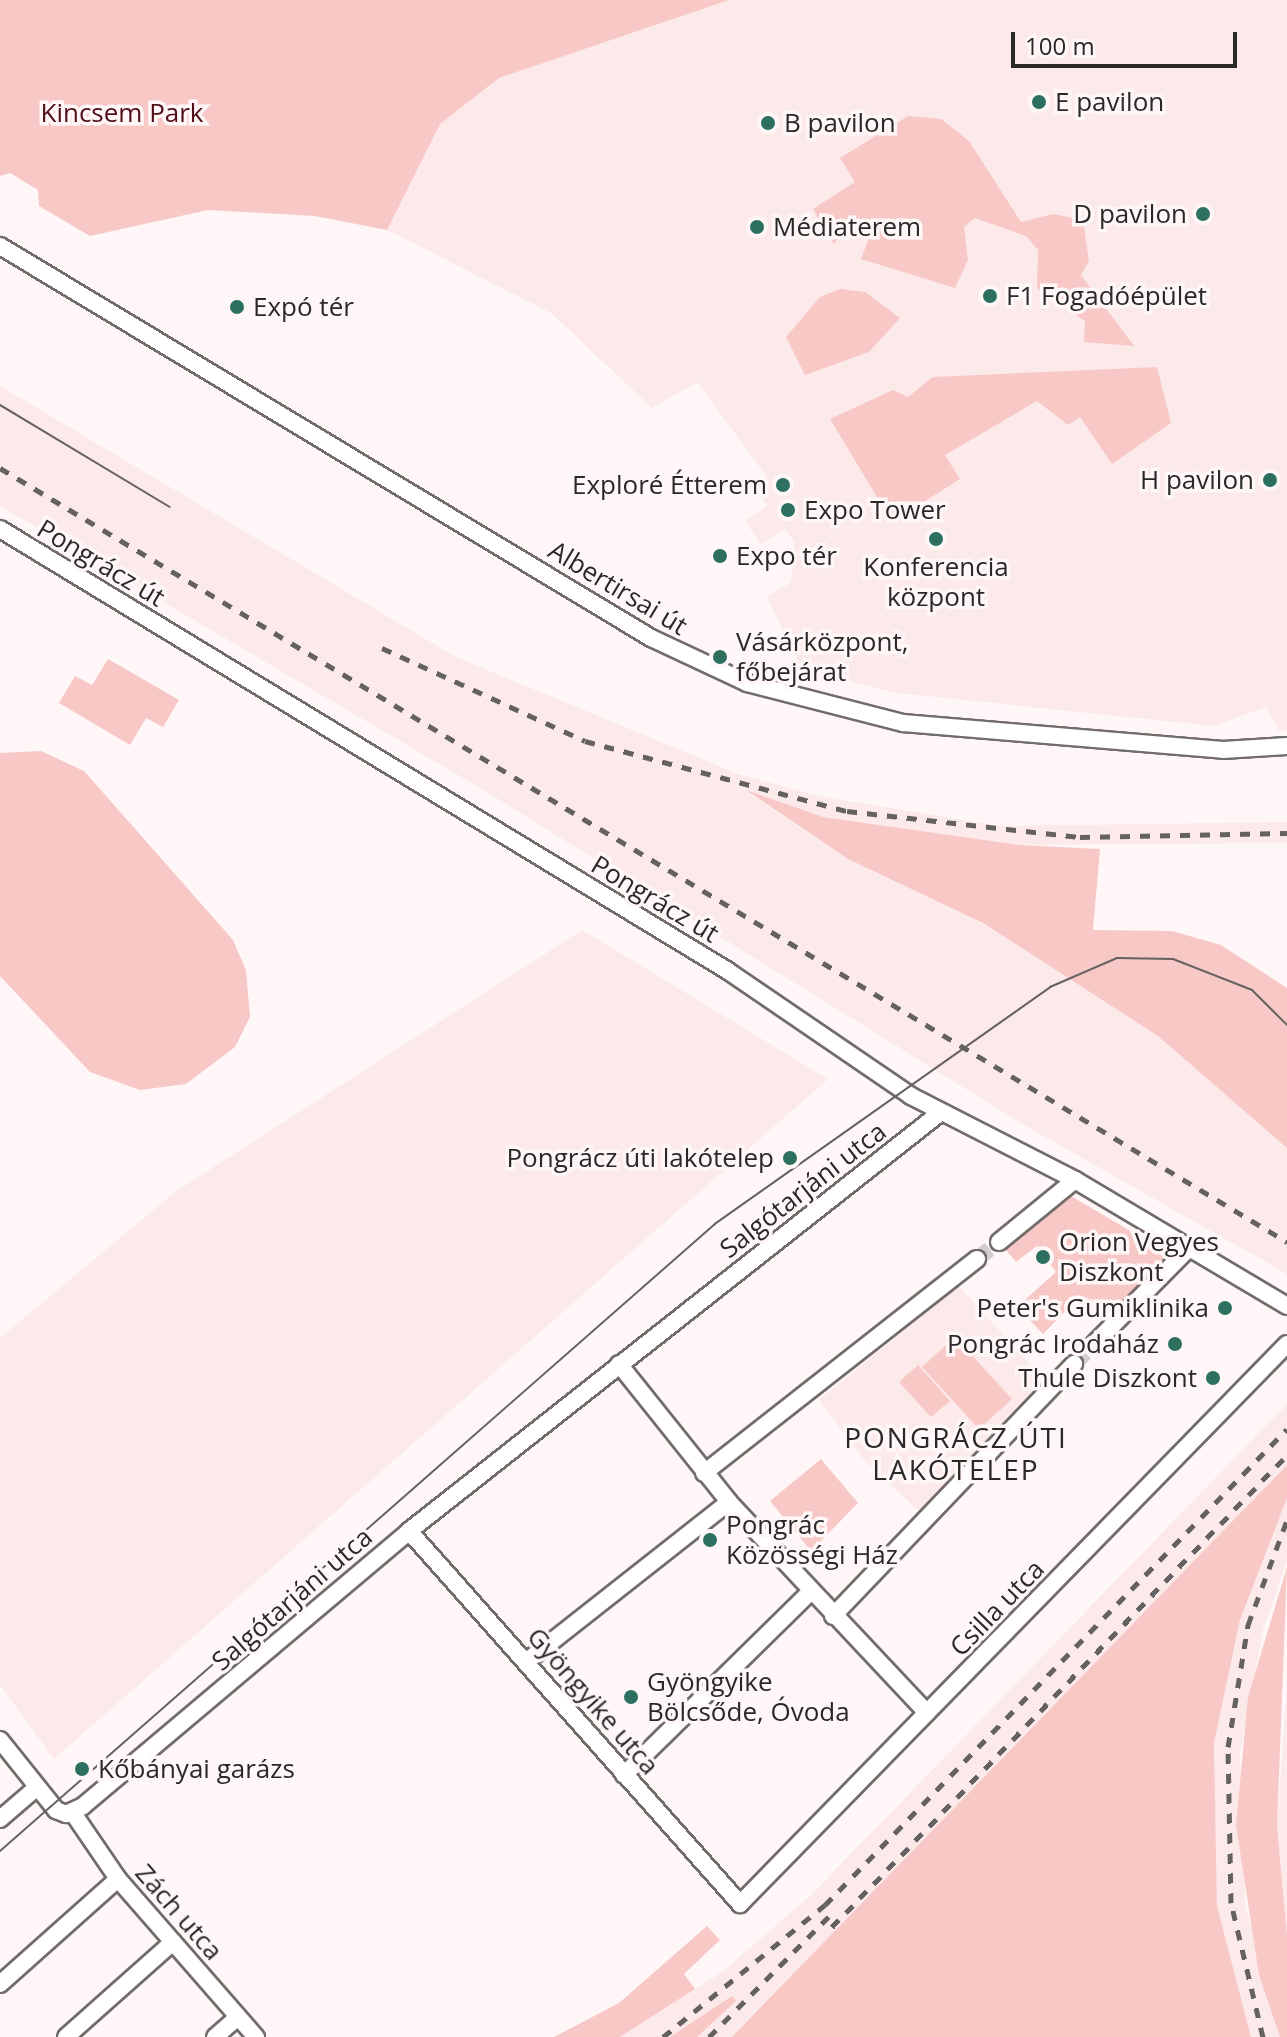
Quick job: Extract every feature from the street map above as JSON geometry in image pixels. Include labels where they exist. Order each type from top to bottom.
[{"type":"street","name":"Albertirsai út","points":[[0,246],[651,638],[747,683],[903,723],[1223,750],[1287,746]]},
{"type":"street","name":"Pongrácz út","points":[[0,529],[728,971],[941,1112],[1075,1180],[1287,1306]]},
{"type":"street","name":"Salgótarjáni utca","points":[[73,1813],[409,1531],[941,1112]]},
{"type":"street","points":[[999,1242],[1075,1180]]},
{"type":"street","points":[[1094,1344],[1189,1248]]},
{"type":"street","points":[[704,1473],[975,1260]]},
{"type":"street","name":"Csilla utca","points":[[740,1904],[1287,1344]]},
{"type":"street","points":[[619,1364],[729,1502],[810,1592],[927,1713]]},
{"type":"street","points":[[833,1616],[1074,1364]]},
{"type":"street","points":[[527,1661],[729,1502]]},
{"type":"street","name":"Gyöngyike utca","points":[[409,1531],[740,1904]]},
{"type":"street","points":[[624,1775],[810,1592]]},
{"type":"street","points":[[1,1745],[56,1810],[73,1813]]},
{"type":"street","points":[[0,1819],[36,1788]]},
{"type":"street","name":"Zách utca","points":[[73,1813],[118,1879],[256,2037]]},
{"type":"street","points":[[0,1984],[118,1879]]},
{"type":"street","points":[[66,2037],[173,1942]]},
{"type":"street","points":[[215,2037],[238,2017]]},
{"type":"shaded area","points":[[729,0],[1287,0],[1287,730],[1279,731],[1266,707],[1214,726],[897,693],[802,669],[767,597],[791,582],[794,542],[785,529],[761,545],[745,521],[767,506],[755,486],[767,477],[697,382],[652,408],[551,313],[387,230],[440,124],[499,78]]},
{"type":"shaded area","points":[[0,386],[456,657],[738,774],[822,797],[1001,826],[1287,822],[1287,843],[1020,845],[823,817],[749,793],[848,859],[983,923],[1158,1036],[1287,1148],[1287,1274],[1024,1125],[480,788],[0,506]]},
{"type":"shaded area","name":"Kőbányai garázs","points":[[582,930],[828,1079],[54,1759],[0,1685],[0,1338],[175,1192]]},
{"type":"shaded area","points":[[959,1286],[1046,1382],[921,1513],[865,1461],[819,1400]]},
{"type":"shaded area","points":[[1287,1404],[1287,1465],[732,2037],[697,2037],[735,2002],[731,1997],[670,2037],[620,2037],[722,1972],[810,1896]]},
{"type":"shaded area","points":[[1287,1498],[1287,1561],[1263,1630],[1240,1754],[1245,1903],[1280,2037],[1251,2037],[1217,1906],[1214,1743],[1240,1620]]},
{"type":"shaded area","points":[[1287,1686],[1287,1935],[1277,1826]]},
{"type":"green space","name":"Kincsem Park","points":[[0,0],[729,0],[499,78],[440,124],[387,230],[315,216],[208,210],[90,236],[39,206],[38,190],[10,173],[0,176]]},
{"type":"green space","points":[[908,116],[941,119],[969,141],[1021,222],[1053,214],[1083,220],[1089,261],[1081,275],[1134,346],[1084,342],[1085,321],[1037,288],[1038,250],[1026,236],[975,218],[964,227],[968,260],[955,288],[861,259],[873,227],[851,218],[834,244],[813,209],[855,182],[840,158]]},
{"type":"green space","points":[[840,289],[865,292],[900,318],[869,352],[805,375],[786,337],[820,297]]},
{"type":"green space","points":[[1157,367],[1171,423],[1112,464],[1080,417],[1068,425],[1037,401],[945,455],[960,479],[892,522],[830,419],[893,390],[908,397],[933,377]]},
{"type":"green space","points":[[108,659],[179,700],[163,727],[146,718],[130,745],[59,703],[75,676],[92,685]]},
{"type":"green space","points":[[41,751],[84,771],[233,940],[246,970],[250,1017],[235,1047],[186,1084],[140,1090],[90,1072],[0,976],[0,753]]},
{"type":"green space","points":[[746,790],[823,817],[1020,845],[1100,849],[1093,930],[1172,931],[1221,945],[1287,988],[1287,1148],[1158,1036],[983,923],[848,859]]},
{"type":"green space","points":[[1064,1192],[1175,1257],[1109,1322],[1080,1296],[1043,1334],[1017,1307],[1056,1272],[1037,1246],[1016,1262],[1000,1243]]},
{"type":"green space","points":[[955,1337],[1012,1399],[979,1429],[922,1367]]},
{"type":"green space","points":[[918,1365],[950,1401],[931,1417],[899,1382]]},
{"type":"green space","points":[[821,1459],[858,1503],[811,1551],[770,1501]]},
{"type":"green space","points":[[1287,1465],[1287,1498],[1240,1620],[1214,1743],[1217,1906],[1251,2037],[732,2037]]},
{"type":"green space","points":[[1287,1567],[1277,1826],[1287,1935],[1287,2037],[1280,2037],[1259,1975],[1236,1825],[1248,1697]]},
{"type":"green space","points":[[707,1926],[720,1940],[684,1974],[695,1989],[620,2037],[554,2037],[619,2003]]},
{"type":"green space","points":[[732,1996],[736,2001],[697,2037],[670,2037]]},
{"type":"tunnel","points":[[977,1259],[999,1242]]},
{"type":"tunnel","points":[[1074,1364],[1094,1344]]},
{"type":"tram line","points":[[0,405],[170,507]]},
{"type":"tram line","points":[[0,1851],[716,1223],[1050,987],[1117,958],[1173,959],[1252,990],[1287,1025]]},
{"type":"railway","points":[[0,468],[1287,1242]]},
{"type":"railway","points":[[382,648],[585,741],[847,811],[1080,837],[1287,833]]},
{"type":"railway","points":[[663,2037],[825,1905],[1287,1429]]},
{"type":"railway","points":[[832,1927],[1287,1455]]},
{"type":"railway","points":[[1263,2037],[1231,1903],[1228,1747],[1248,1625],[1287,1520]]},
{"type":"railway","points":[[709,2037],[834,1911]]},
{"type":"place","name":"E pavilon","points":[[1039,102]]},
{"type":"place","name":"B pavilon","points":[[768,123]]},
{"type":"place","name":"D pavilon","points":[[1203,214]]},
{"type":"place","name":"Médiaterem","points":[[757,227]]},
{"type":"place","name":"F1 Fogadóépület","points":[[990,296]]},
{"type":"place","name":"Expó tér","points":[[237,307]]},
{"type":"place","name":"H pavilon","points":[[1270,480]]},
{"type":"place","name":"Exploré Étterem","points":[[783,485]]},
{"type":"place","name":"Expo Tower","points":[[788,510]]},
{"type":"place","name":"Konferencia központ","points":[[936,539]]},
{"type":"place","name":"Expo tér","points":[[720,556]]},
{"type":"place","name":"Vásárközpont, főbejárat","points":[[720,657]]},
{"type":"place","name":"Pongrácz úti lakótelep","points":[[790,1158]]},
{"type":"place","name":"Orion Vegyes Diszkont","points":[[1043,1257]]},
{"type":"place","name":"Peter's Gumiklinika","points":[[1225,1308]]},
{"type":"place","name":"Pongrác Irodaház","points":[[1175,1344]]},
{"type":"place","name":"Thule Diszkont","points":[[1213,1378]]},
{"type":"place","name":"Pongrác Közösségi Ház","points":[[710,1540]]},
{"type":"place","name":"Gyöngyike Bölcsőde, Óvoda","points":[[631,1697]]},
{"type":"place","name":"Kőbányai garázs","points":[[82,1769]]},
{"type":"district","name":"PONGRÁCZ ÚTI LAKÓTELEP","points":[[956,1453]]}]
